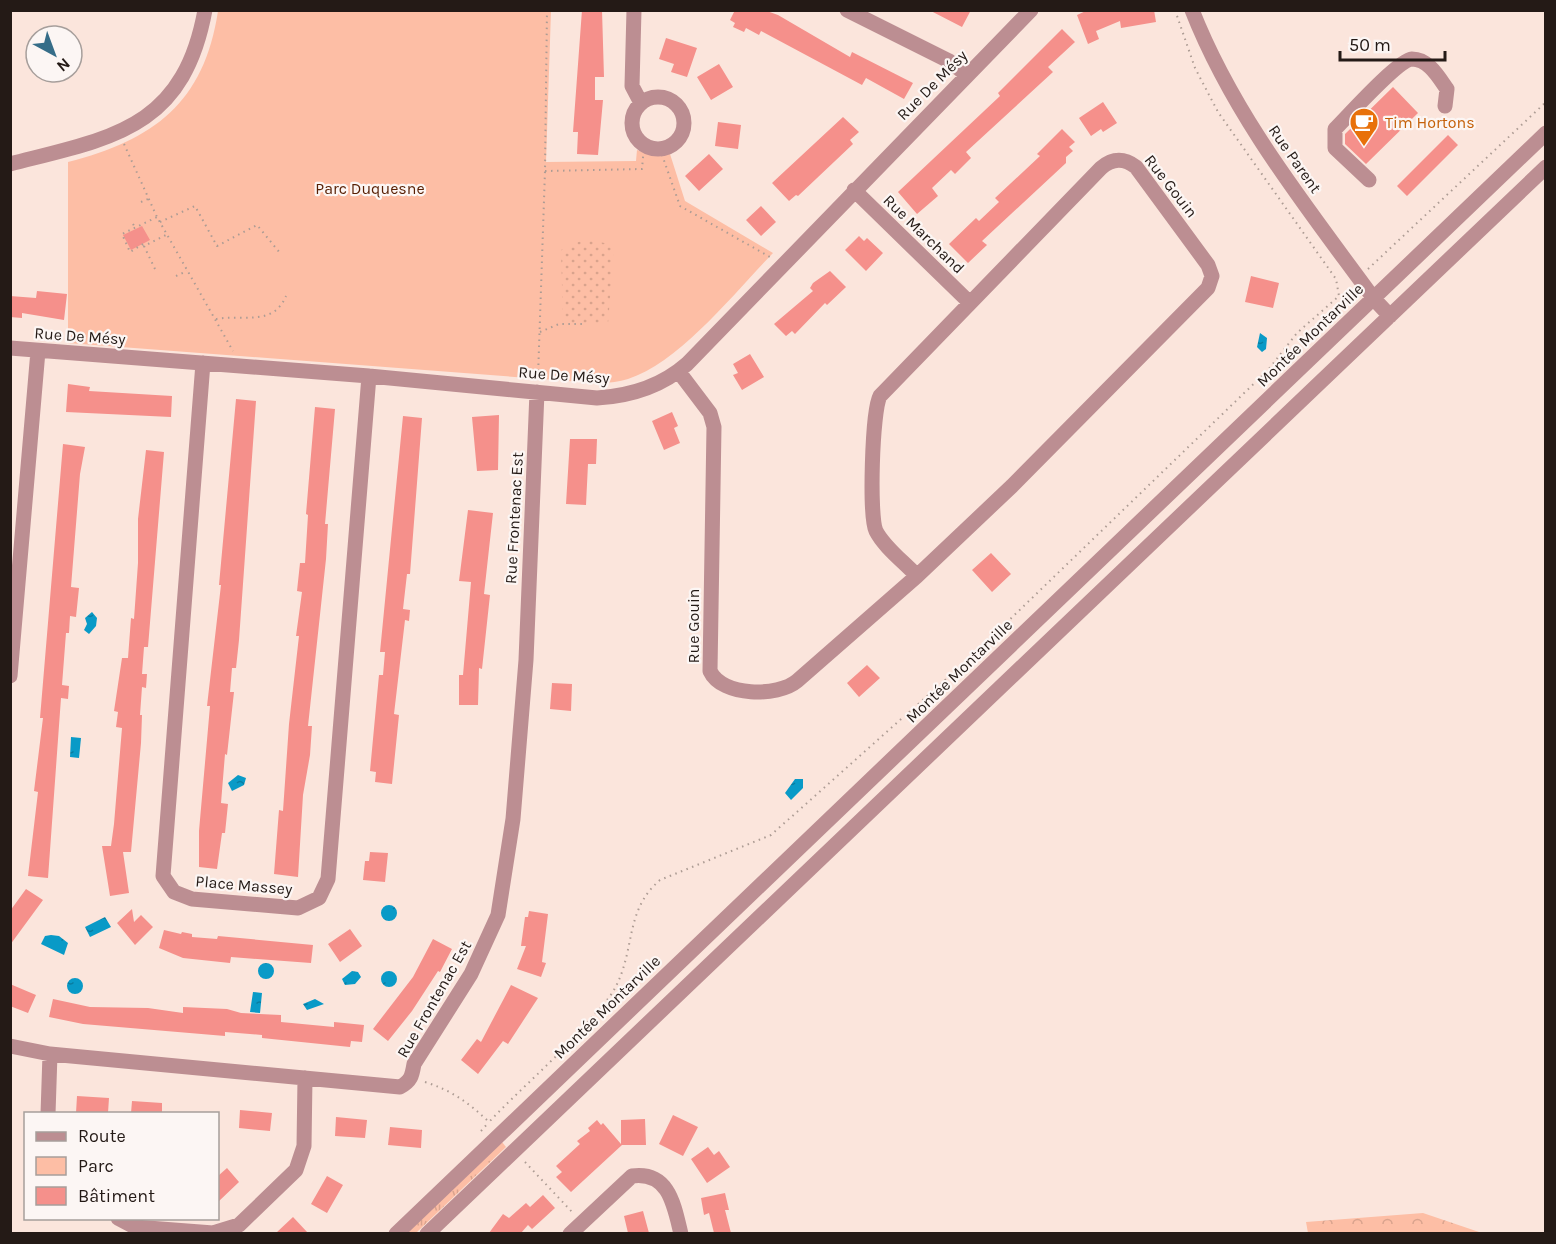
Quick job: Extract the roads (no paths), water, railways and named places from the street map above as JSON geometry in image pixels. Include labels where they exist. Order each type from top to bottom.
[{"type":"street","points":[[10,164],[119,134],[148,116],[180,81],[198,42],[205,10]]},
{"type":"street","points":[[634,10],[632,86],[641,103]]},
{"type":"street","name":"Rue De Mésy","points":[[10,348],[369,376],[597,398],[621,396],[644,389],[679,372],[1031,10]]},
{"type":"street","name":"Rue Parent","points":[[1192,10],[1208,51],[1247,121],[1374,299],[1390,316]]},
{"type":"street","points":[[851,11],[949,61],[967,75]]},
{"type":"street","points":[[1368,180],[1335,148],[1335,129],[1381,82],[1402,63],[1411,59],[1422,61],[1434,70],[1447,89],[1445,106]]},
{"type":"street","points":[[649,99],[666,99],[680,110],[683,127],[681,136],[675,142],[660,149],[644,146],[638,141],[632,125],[632,117],[641,103],[649,99]]},
{"type":"street","name":"Montée Montarville","points":[[396,1233],[1545,133]]},
{"type":"street","name":"Rue Gouin","points":[[679,372],[710,413],[714,427],[709,662],[712,675],[729,689],[776,691],[790,687],[917,576],[1062,438],[1204,292],[1212,276],[1208,265],[1136,167],[1125,161],[1117,160],[1101,168],[886,388],[875,406],[874,526],[880,537],[917,576]]},
{"type":"street","points":[[427,1233],[1545,167]]},
{"type":"street","name":"Rue Marchand","points":[[854,190],[970,303]]},
{"type":"street","points":[[10,676],[38,351]]},
{"type":"street","name":"Place Massey","points":[[203,363],[161,867],[168,887],[184,898],[298,908],[319,898],[328,879],[369,376]]},
{"type":"street","name":"Rue Frontenac Est","points":[[10,1046],[50,1054],[400,1087],[412,1077],[414,1064],[471,974],[498,915],[513,819],[526,660],[537,392]]},
{"type":"street","points":[[48,1112],[50,1054]]},
{"type":"street","points":[[122,1220],[135,1227],[213,1233],[239,1225],[296,1170],[304,1146],[305,1078]]},
{"type":"street","points":[[570,1233],[632,1176],[645,1174],[668,1191],[674,1202],[681,1233]]},
{"type":"water","points":[[1260,333],[1267,338],[1266,349],[1262,352],[1257,347]]},
{"type":"water","points":[[92,612],[97,618],[96,626],[89,634],[84,630],[87,624],[85,618]]},
{"type":"water","points":[[71,737],[81,738],[79,758],[70,757]]},
{"type":"water","points":[[238,775],[246,778],[244,785],[232,791],[228,783]]},
{"type":"water","points":[[795,779],[803,779],[803,788],[791,800],[785,793]]},
{"type":"water","points":[[386,905],[392,905],[397,913],[395,919],[386,921],[381,916],[381,910]]},
{"type":"water","points":[[105,917],[111,927],[90,937],[85,927]]},
{"type":"water","points":[[45,936],[59,936],[68,943],[64,955],[41,944]]},
{"type":"water","points":[[266,963],[274,971],[266,979],[258,971]]},
{"type":"water","points":[[352,971],[358,972],[361,977],[355,984],[345,985],[342,979]]},
{"type":"water","points":[[389,971],[397,979],[389,987],[381,979]]},
{"type":"water","points":[[75,978],[81,980],[83,986],[81,992],[75,994],[69,992],[67,986],[69,980]]},
{"type":"water","points":[[253,992],[262,993],[260,1013],[250,1012]]},
{"type":"water","points":[[315,999],[324,1004],[307,1010],[303,1004]]},
{"type":"place","name":"Tim Hortons","points":[[1364,148]]},
{"type":"park label","name":"Parc Duquesne","points":[[370,188]]}]
